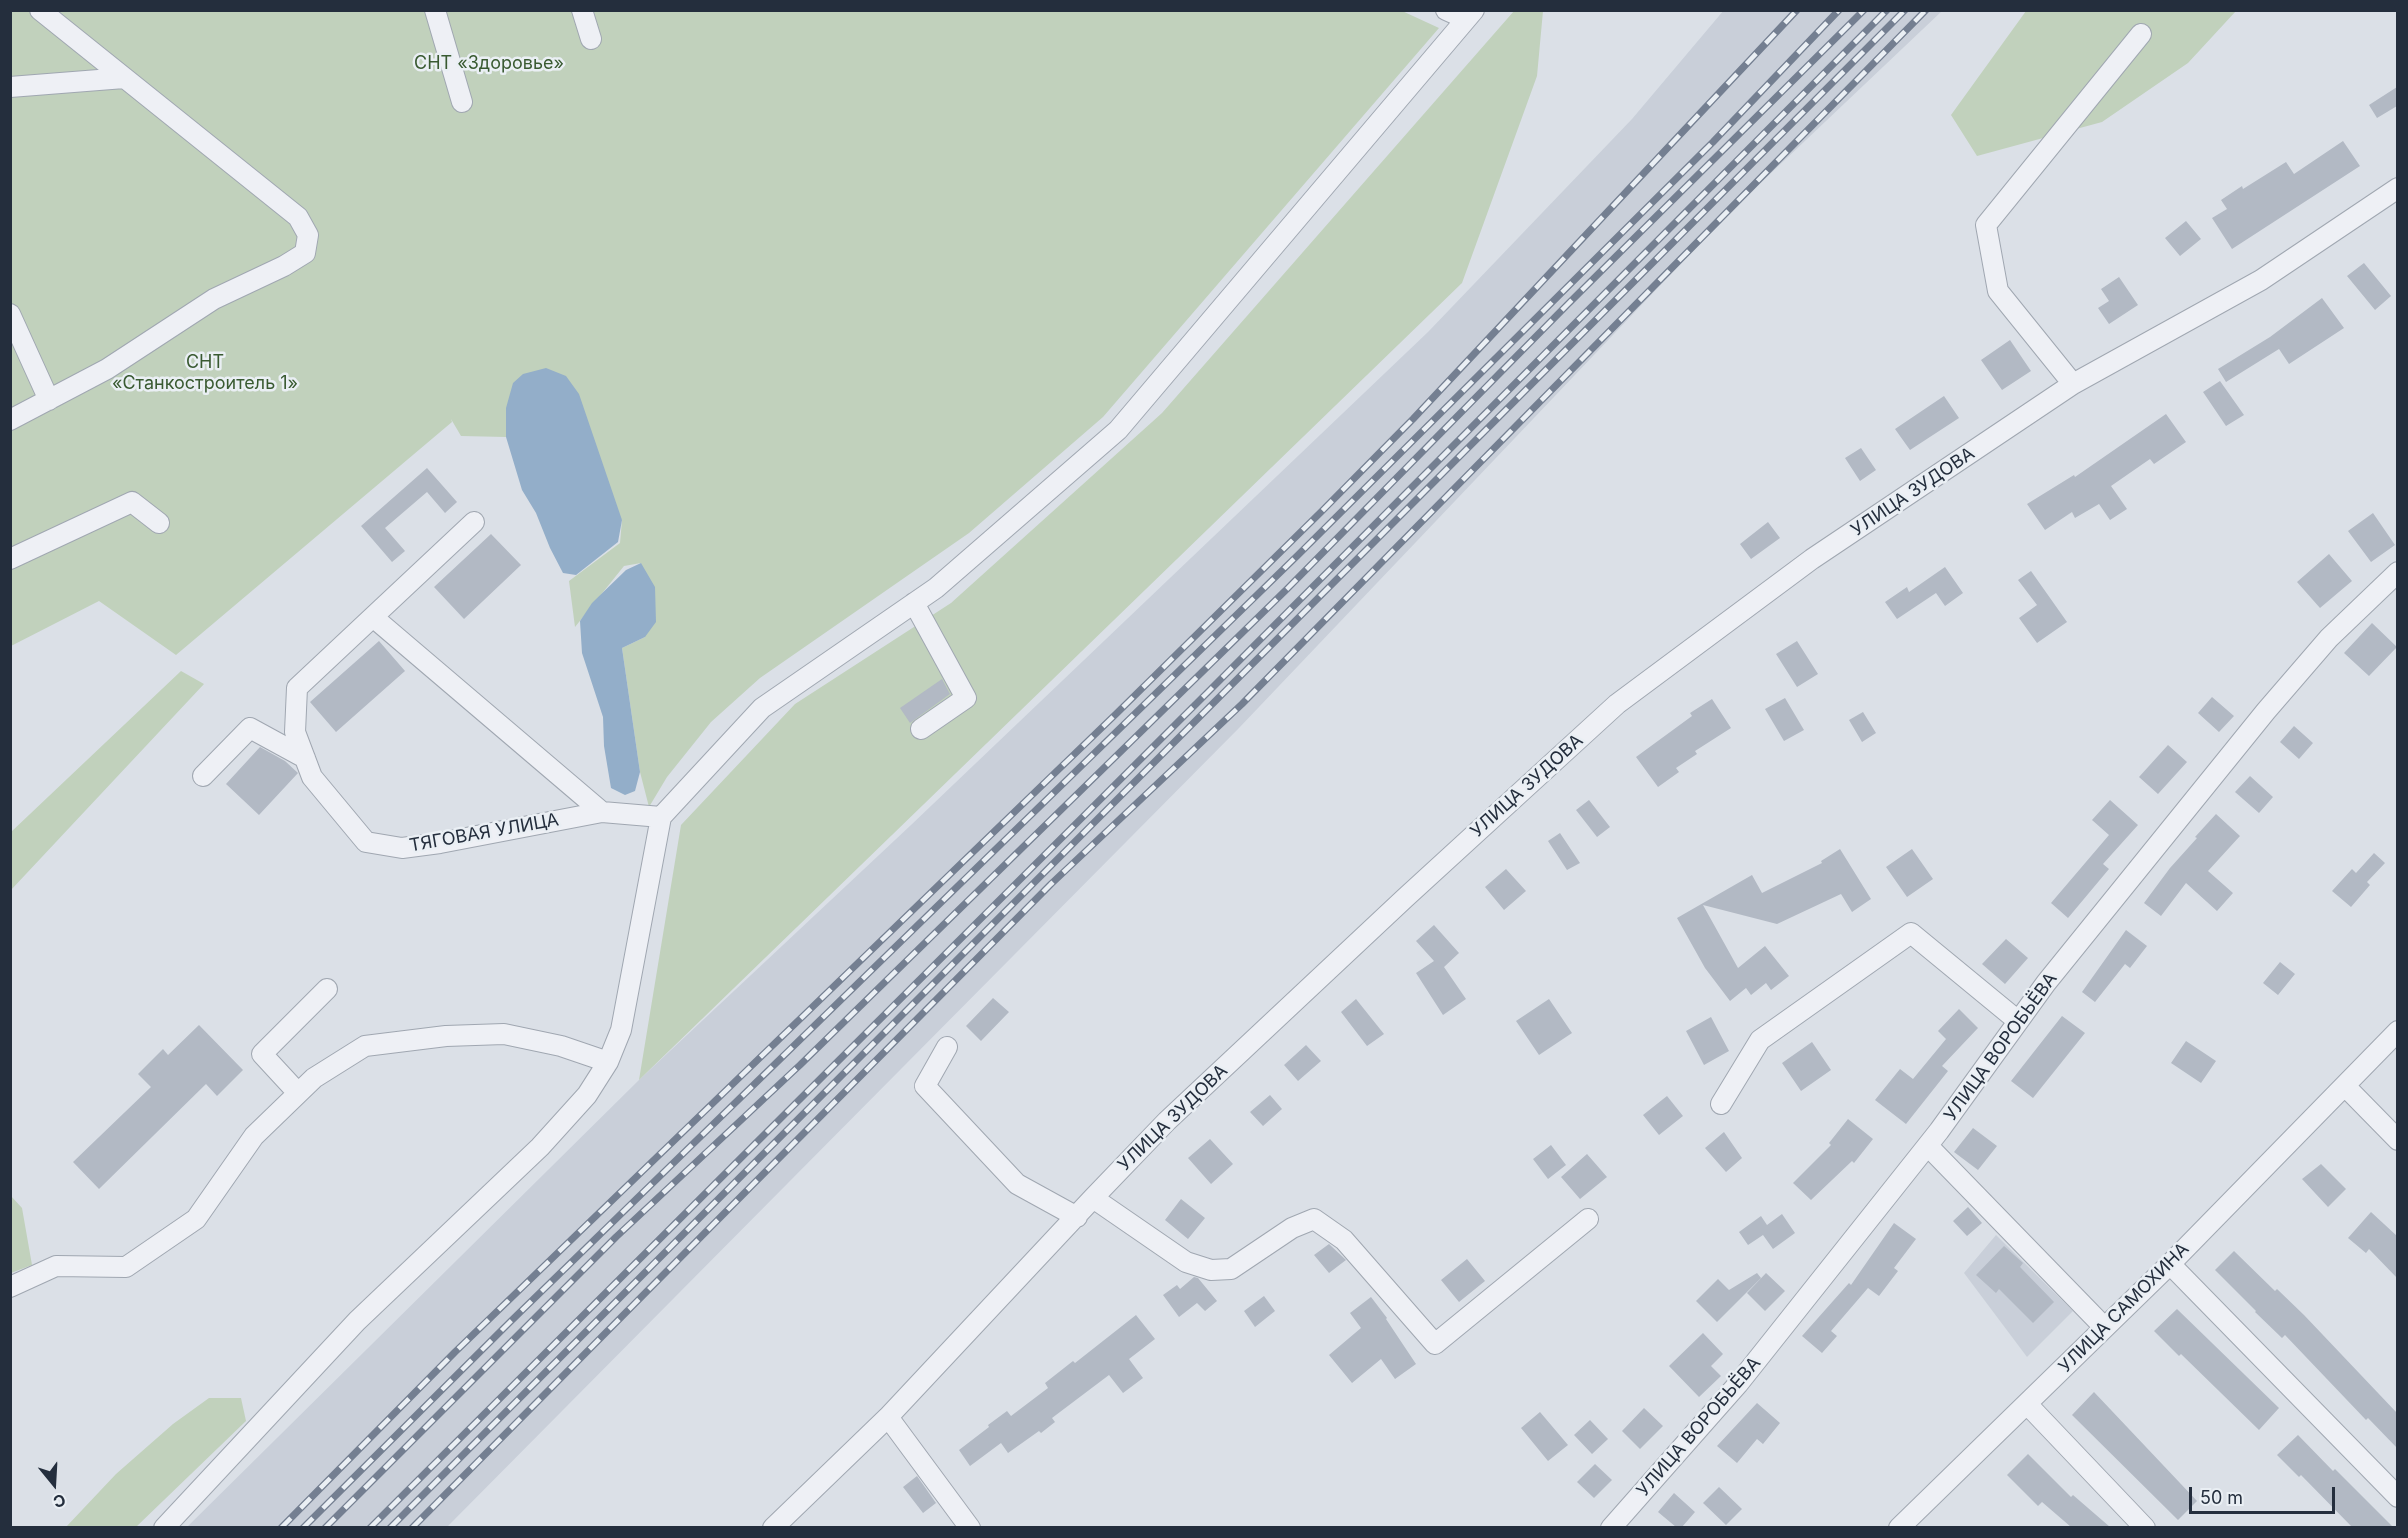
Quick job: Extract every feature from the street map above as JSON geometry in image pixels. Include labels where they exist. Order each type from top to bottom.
[{"type":"street","points":[[10,420],[107,369],[214,299],[284,266],[305,253],[308,235],[298,217],[40,10]]},
{"type":"street","points":[[435,10],[462,102]]},
{"type":"street","points":[[582,10],[591,39]]},
{"type":"street","points":[[164,1527],[357,1321],[540,1147],[586,1095],[608,1062],[621,1030],[661,817],[762,708],[936,588],[1118,430],[1470,15],[1446,10]]},
{"type":"street","points":[[2073,384],[1998,291],[1986,225],[2141,34]]},
{"type":"street","points":[[10,87],[124,78]]},
{"type":"street","name":"УЛИЦА ЗУДОВА","points":[[773,1527],[888,1417],[1167,1121],[1617,704],[1812,559],[2073,384],[2261,280],[2397,188]]},
{"type":"street","points":[[10,314],[49,400]]},
{"type":"street","points":[[10,560],[132,502],[159,523]]},
{"type":"street","name":"ТЯГОВАЯ УЛИЦА","points":[[474,522],[297,688],[295,732],[312,777],[366,842],[402,848],[440,843],[602,812],[661,817]]},
{"type":"street","name":"УЛИЦА ВОРОБЬЁВА","points":[[1611,1527],[1738,1384],[1928,1146],[2046,983],[2266,711],[2329,638],[2397,572]]},
{"type":"street","points":[[914,603],[966,698],[921,729]]},
{"type":"street","points":[[373,617],[602,812]]},
{"type":"street","points":[[203,776],[250,728],[305,758]]},
{"type":"street","points":[[1721,1104],[1760,1040],[1911,933],[2018,1022]]},
{"type":"street","points":[[298,1093],[262,1054],[327,989]]},
{"type":"street","name":"УЛИЦА САМОХИНА","points":[[1899,1527],[2170,1264],[2397,1031]]},
{"type":"street","points":[[10,1287],[56,1266],[126,1267],[196,1219],[254,1136],[314,1078],[365,1046],[446,1036],[504,1034],[561,1046],[608,1062]]},
{"type":"street","points":[[947,1047],[925,1086],[1017,1184],[1077,1217]]},
{"type":"street","points":[[2345,1086],[2397,1140]]},
{"type":"street","points":[[1928,1146],[2104,1327]]},
{"type":"street","points":[[1093,1198],[1186,1262],[1211,1270],[1231,1269],[1292,1228],[1314,1219],[1344,1240],[1435,1344],[1588,1219]]},
{"type":"street","points":[[2170,1264],[2397,1497]]},
{"type":"street","points":[[2027,1404],[2145,1527]]},
{"type":"street","points":[[888,1417],[970,1527]]},
{"type":"shaded area","points":[[1724,10],[1942,11],[1730,212],[1239,728],[447,1527],[187,1527],[639,1080],[911,825],[1428,332],[1632,119]]},
{"type":"shaded area","points":[[1996,1235],[2073,1311],[2027,1357],[1964,1273]]},
{"type":"green space","points":[[1400,10],[1439,28],[1103,417],[969,533],[760,678],[711,722],[667,777],[649,807],[640,772],[622,648],[645,637],[641,563],[624,566],[575,627],[569,581],[620,543],[622,520],[506,408],[506,437],[461,436],[451,419],[452,422],[176,655],[99,601],[11,646],[11,11]]},
{"type":"green space","points":[[1514,11],[1543,11],[1537,76],[1462,283],[639,1080],[681,825],[795,704],[951,603],[1162,413]]},
{"type":"green space","points":[[2026,11],[2236,11],[2188,63],[2102,122],[1977,156],[1951,115]]},
{"type":"green space","points":[[181,671],[204,684],[11,890],[11,832]]},
{"type":"green space","points":[[11,1196],[22,1208],[32,1265],[11,1273]]},
{"type":"green space","points":[[209,1398],[241,1398],[246,1421],[136,1527],[66,1527],[116,1474],[173,1424]]},
{"type":"water","points":[[546,368],[566,376],[579,394],[622,520],[618,542],[576,575],[563,573],[550,548],[536,513],[522,490],[506,437],[506,408],[513,383],[523,374]]},
{"type":"water","points":[[641,563],[655,587],[656,622],[645,637],[622,648],[640,772],[635,791],[625,795],[611,788],[604,746],[603,717],[582,653],[580,621],[592,603],[626,570]]},
{"type":"building","points":[[2397,87],[2397,106],[2377,118],[2369,105]]},
{"type":"building","points":[[2343,141],[2360,166],[2232,249],[2212,218],[2227,209],[2221,200],[2286,162],[2294,174]]},
{"type":"building","points":[[2186,221],[2201,239],[2180,256],[2165,238]]},
{"type":"building","points":[[2364,263],[2391,296],[2375,310],[2347,276]]},
{"type":"building","points":[[2119,277],[2138,305],[2109,324],[2098,308],[2109,301],[2101,289]]},
{"type":"building","points":[[2322,298],[2344,328],[2289,364],[2279,349],[2226,382],[2218,369],[2270,337]]},
{"type":"building","points":[[2010,340],[2031,371],[2002,390],[1981,360]]},
{"type":"building","points":[[2220,381],[2244,415],[2226,426],[2203,392]]},
{"type":"building","points":[[1944,396],[1959,418],[1910,450],[1895,429]]},
{"type":"building","points":[[2166,414],[2186,442],[2154,464],[2150,459],[2111,486],[2127,509],[2110,520],[2099,504],[2075,518],[2072,512],[2045,530],[2027,504],[2074,475],[2075,477]]},
{"type":"building","points":[[1861,448],[1876,470],[1860,481],[1845,458]]},
{"type":"building","points":[[427,468],[457,502],[445,513],[427,492],[385,528],[405,551],[392,562],[361,526]]},
{"type":"building","points":[[2373,513],[2395,545],[2371,562],[2348,531]]},
{"type":"building","points":[[1768,522],[1780,538],[1751,559],[1740,544]]},
{"type":"building","points":[[491,534],[521,565],[464,619],[434,587]]},
{"type":"building","points":[[2329,554],[2352,581],[2320,608],[2297,582]]},
{"type":"building","points":[[1945,567],[1963,593],[1945,606],[1936,593],[1897,619],[1885,602],[1907,587],[1909,592]]},
{"type":"building","points":[[2031,571],[2067,622],[2037,643],[2019,618],[2037,605],[2018,580]]},
{"type":"building","points":[[2372,623],[2397,647],[2369,676],[2344,653]]},
{"type":"building","points":[[379,641],[405,671],[336,732],[310,702]]},
{"type":"building","points":[[1797,641],[1818,674],[1797,687],[1776,654]]},
{"type":"building","points":[[942,679],[950,694],[910,723],[900,708]]},
{"type":"building","points":[[2212,697],[2234,716],[2219,732],[2198,713]]},
{"type":"building","points":[[1785,698],[1804,730],[1784,741],[1765,709]]},
{"type":"building","points":[[1712,699],[1731,728],[1695,751],[1697,754],[1676,768],[1679,772],[1658,787],[1636,757],[1692,716],[1690,713]]},
{"type":"building","points":[[1863,712],[1876,733],[1862,742],[1849,720]]},
{"type":"building","points":[[2294,726],[2313,743],[2299,759],[2280,742]]},
{"type":"building","points":[[2168,745],[2187,762],[2158,794],[2139,777]]},
{"type":"building","points":[[260,747],[285,761],[298,773],[259,815],[226,784]]},
{"type":"building","points":[[2250,776],[2273,797],[2259,813],[2235,792]]},
{"type":"building","points":[[1589,800],[1610,827],[1597,837],[1576,810]]},
{"type":"building","points":[[2110,800],[2138,825],[2103,864],[2109,869],[2068,918],[2051,903],[2109,835],[2092,820]]},
{"type":"building","points":[[2216,814],[2240,836],[2208,871],[2233,893],[2217,911],[2186,883],[2161,916],[2144,903],[2170,868],[2197,838],[2195,837]]},
{"type":"building","points":[[1560,833],[1580,863],[1567,870],[1548,841]]},
{"type":"building","points":[[1840,849],[1871,899],[1852,912],[1841,894],[1777,924],[1703,905],[1738,968],[1765,946],[1789,976],[1771,990],[1766,983],[1751,995],[1746,988],[1730,1001],[1705,968],[1677,918],[1752,875],[1762,893],[1822,863],[1821,861]]},
{"type":"building","points":[[1912,849],[1933,879],[1907,897],[1886,867]]},
{"type":"building","points":[[2374,853],[2385,863],[2367,882],[2370,885],[2351,907],[2332,891],[2352,869],[2356,873]]},
{"type":"building","points":[[1506,869],[1526,891],[1504,910],[1485,887]]},
{"type":"building","points":[[1434,925],[1459,953],[1444,967],[1466,999],[1443,1015],[1416,973],[1434,961],[1416,941]]},
{"type":"building","points":[[2126,930],[2147,946],[2130,968],[2125,964],[2095,1002],[2082,992]]},
{"type":"building","points":[[2006,939],[2028,958],[2005,984],[1982,964]]},
{"type":"building","points":[[2280,962],[2295,974],[2278,995],[2263,983]]},
{"type":"building","points":[[993,998],[1009,1012],[981,1041],[966,1026]]},
{"type":"building","points":[[1356,999],[1384,1034],[1367,1046],[1341,1012]]},
{"type":"building","points":[[1549,999],[1572,1033],[1539,1055],[1516,1021]]},
{"type":"building","points":[[1959,1009],[1978,1028],[1942,1066],[1948,1071],[1906,1124],[1875,1100],[1900,1069],[1913,1079],[1946,1039],[1938,1031]]},
{"type":"building","points":[[2062,1016],[2085,1033],[2033,1098],[2011,1081]]},
{"type":"building","points":[[1711,1017],[1729,1051],[1704,1065],[1686,1031]]},
{"type":"building","points":[[199,1025],[243,1070],[217,1096],[206,1084],[99,1189],[73,1162],[151,1087],[138,1074],[163,1049],[168,1055]]},
{"type":"building","points":[[2186,1041],[2216,1061],[2201,1083],[2171,1063]]},
{"type":"building","points":[[1812,1042],[1831,1070],[1801,1091],[1782,1063]]},
{"type":"building","points":[[1306,1045],[1321,1061],[1298,1081],[1284,1065]]},
{"type":"building","points":[[1270,1095],[1282,1109],[1263,1126],[1250,1112]]},
{"type":"building","points":[[1667,1096],[1683,1116],[1659,1135],[1643,1115]]},
{"type":"building","points":[[1848,1119],[1873,1139],[1854,1163],[1852,1161],[1811,1200],[1793,1183],[1831,1145],[1829,1143]]},
{"type":"building","points":[[1973,1128],[1997,1146],[1978,1170],[1954,1152]]},
{"type":"building","points":[[1724,1132],[1742,1158],[1726,1172],[1705,1148]]},
{"type":"building","points":[[1210,1139],[1233,1164],[1211,1184],[1188,1158]]},
{"type":"building","points":[[1551,1145],[1566,1165],[1548,1179],[1533,1159]]},
{"type":"building","points":[[1587,1154],[1607,1177],[1580,1199],[1561,1177]]},
{"type":"building","points":[[2321,1164],[2346,1189],[2328,1207],[2302,1179]]},
{"type":"building","points":[[1181,1199],[1205,1218],[1188,1239],[1165,1220]]},
{"type":"building","points":[[1968,1207],[1982,1223],[1967,1236],[1953,1221]]},
{"type":"building","points":[[2371,1212],[2397,1236],[2397,1278],[2369,1249],[2366,1253],[2348,1238]]},
{"type":"building","points":[[1782,1214],[1795,1233],[1773,1249],[1763,1235],[1748,1245],[1739,1232],[1761,1216],[1767,1225]]},
{"type":"building","points":[[1894,1223],[1916,1239],[1894,1268],[1898,1271],[1879,1296],[1868,1288],[1831,1331],[1837,1336],[1822,1353],[1802,1336],[1849,1283],[1851,1285]]},
{"type":"building","points":[[1329,1244],[1346,1260],[1329,1273],[1314,1255]]},
{"type":"building","points":[[2004,1246],[2023,1263],[2020,1267],[2054,1302],[2033,1323],[1999,1289],[1996,1293],[1976,1275]]},
{"type":"building","points":[[2234,1251],[2275,1291],[2277,1289],[2304,1315],[2397,1413],[2397,1448],[2368,1418],[2366,1420],[2285,1335],[2282,1338],[2215,1270]]},
{"type":"building","points":[[1467,1259],[1485,1281],[1459,1302],[1441,1280]]},
{"type":"building","points":[[1757,1273],[1761,1278],[1717,1322],[1696,1301],[1718,1279],[1729,1290]]},
{"type":"building","points":[[1766,1273],[1785,1291],[1765,1311],[1747,1293]]},
{"type":"building","points":[[1194,1277],[1198,1278],[1217,1301],[1205,1311],[1197,1303],[1179,1317],[1163,1295],[1177,1285],[1180,1289]]},
{"type":"building","points":[[1264,1296],[1275,1311],[1255,1327],[1244,1311]]},
{"type":"building","points":[[1371,1297],[1416,1364],[1395,1379],[1381,1359],[1352,1383],[1329,1355],[1361,1328],[1350,1313]]},
{"type":"building","points":[[2177,1309],[2279,1408],[2259,1430],[2154,1331]]},
{"type":"building","points":[[1136,1315],[1155,1339],[1129,1359],[1143,1378],[1123,1393],[1109,1375],[1052,1418],[1055,1422],[1041,1433],[1039,1431],[1008,1453],[1001,1443],[970,1466],[959,1450],[1007,1411],[1011,1416],[1048,1388],[1045,1383],[1073,1361],[1075,1363]]},
{"type":"building","points":[[1703,1333],[1723,1354],[1711,1366],[1721,1376],[1699,1397],[1669,1366]]},
{"type":"building","points":[[2094,1392],[2197,1501],[2178,1520],[2072,1415]]},
{"type":"building","points":[[1757,1403],[1780,1423],[1763,1444],[1757,1439],[1737,1463],[1717,1446]]},
{"type":"building","points":[[1644,1408],[1663,1426],[1640,1449],[1622,1431]]},
{"type":"building","points":[[1540,1412],[1568,1445],[1548,1461],[1521,1428]]},
{"type":"building","points":[[1590,1420],[1608,1439],[1592,1454],[1574,1435]]},
{"type":"building","points":[[2298,1435],[2393,1527],[2352,1527],[2301,1475],[2299,1477],[2277,1455]]},
{"type":"building","points":[[2028,1454],[2071,1497],[2073,1495],[2110,1527],[2071,1527],[2042,1502],[2038,1506],[2007,1475]]},
{"type":"building","points":[[1595,1464],[1612,1480],[1594,1498],[1577,1482]]},
{"type":"building","points":[[917,1476],[936,1503],[923,1513],[903,1487]]},
{"type":"building","points":[[1719,1487],[1742,1509],[1726,1525],[1703,1503]]},
{"type":"building","points":[[1674,1493],[1695,1512],[1682,1527],[1676,1527],[1658,1512]]},
{"type":"railway","points":[[281,1528],[455,1352],[1117,713],[1321,512],[1413,419],[1797,10]]},
{"type":"railway","points":[[303,1528],[511,1321],[1297,556],[1713,142],[1839,10]]},
{"type":"railway","points":[[325,1528],[616,1237],[800,1065],[1287,589],[1567,305],[1864,10]]},
{"type":"railway","points":[[370,1528],[1207,693],[1887,10]]},
{"type":"railway","points":[[390,1528],[1905,10]]},
{"type":"railway","points":[[412,1528],[1051,884],[1242,704],[1926,10]]},
{"type":"park label","name":"СНТ «Здоровье»","points":[[489,64]]},
{"type":"park label","name":"СНТ «Станкостроитель 1»","points":[[205,373]]}]
